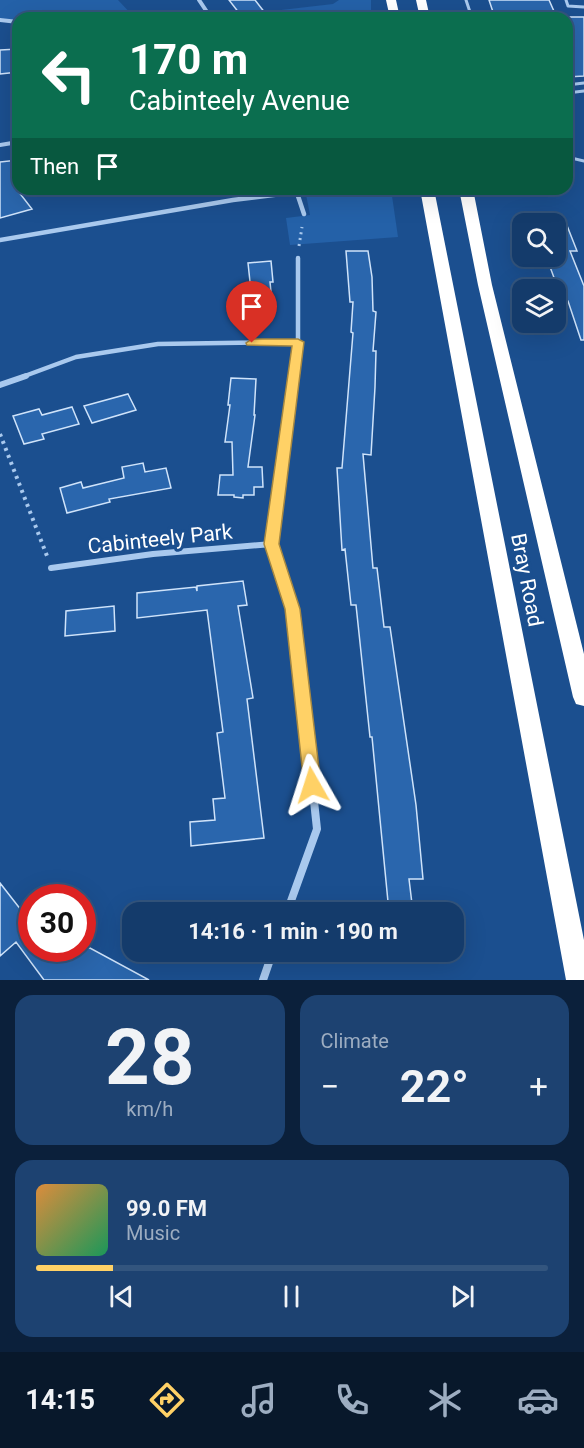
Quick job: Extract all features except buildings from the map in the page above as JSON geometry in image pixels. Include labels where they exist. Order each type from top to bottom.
[{"type":"highway","name":"Bray Road","points":[[429,195],[579,980]]},
{"type":"highway","name":"Bray Road","points":[[467,195],[485,285],[584,697]]},
{"type":"street","points":[[0,240],[265,195]]},
{"type":"street","points":[[298,195],[304,214]]},
{"type":"street","points":[[291,902],[317,829],[293,609],[272,544],[298,342],[297,258]]},
{"type":"street","points":[[0,385],[76,357],[159,344],[298,342]]},
{"type":"street","name":"Cabinteely Park","points":[[51,568],[153,554],[272,544]]},
{"type":"street","points":[[263,980],[269,962]]},
{"type":"lane","points":[[566,0],[568,6],[584,8]]},
{"type":"path","points":[[297,258],[304,214]]},
{"type":"path","points":[[0,434],[51,568]]},
{"type":"shaded area","points":[[0,0],[118,0],[129,12],[12,12],[12,22],[0,20]]},
{"type":"shaded area","points":[[339,0],[371,0],[371,12],[282,12],[281,10],[333,4]]},
{"type":"shaded area","points":[[306,195],[392,195],[398,237],[290,245],[286,218],[310,215]]},
{"type":"route","points":[[252,343],[298,342],[272,544],[293,609],[312,785]]}]
